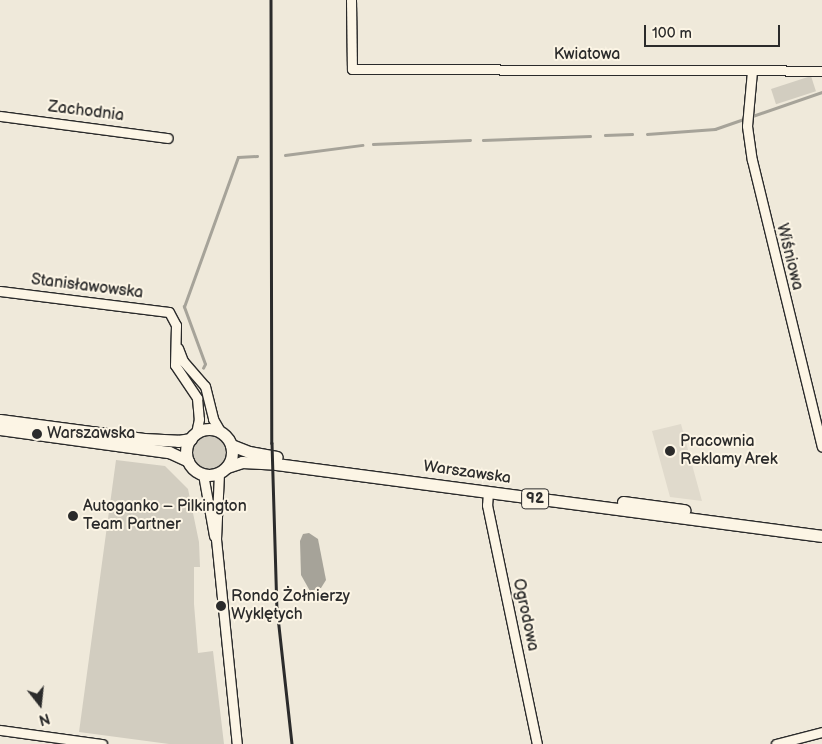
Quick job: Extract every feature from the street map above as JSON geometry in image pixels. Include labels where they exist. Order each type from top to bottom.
[{"type":"main road","points":[[0,420],[144,439],[178,441],[206,429],[220,431],[231,445],[232,455],[223,470]]},
{"type":"main road","points":[[0,429],[176,454],[188,461],[203,474]]},
{"type":"main road","points":[[188,461],[186,448],[193,436]]},
{"type":"main road","name":"Warszawska","points":[[231,445],[266,455],[822,528]]},
{"type":"main road","name":"Warszawska","points":[[223,470],[242,462],[262,462],[822,536]]},
{"type":"main road","name":"92","points":[[203,474],[223,470]]},
{"type":"street","name":"Kwiatowa","points":[[351,0],[352,69],[822,72]]},
{"type":"street","name":"Wiśniowa","points":[[752,71],[747,126],[764,216],[822,447]]},
{"type":"street","name":"Zachodnia","points":[[0,116],[168,138]]},
{"type":"street","name":"Stanisławowska","points":[[0,291],[169,312],[175,319],[177,345]]},
{"type":"street","points":[[177,345],[183,361],[205,386],[213,419],[220,431]]},
{"type":"street","points":[[177,345],[175,365],[197,398],[199,419],[193,436]]},
{"type":"street","points":[[216,539],[223,470]]},
{"type":"street","points":[[203,474],[216,539],[237,744]]},
{"type":"street","name":"Ogrodowa","points":[[488,492],[487,505],[537,744]]},
{"type":"street","points":[[0,730],[102,744]]},
{"type":"street","points":[[776,744],[822,732]]},
{"type":"shaded area","points":[[811,76],[816,91],[776,104],[771,89]]},
{"type":"shaded area","points":[[681,424],[702,501],[670,497],[652,431]]},
{"type":"shaded area","points":[[209,433],[222,439],[228,452],[222,465],[209,471],[196,465],[190,452],[196,439]]},
{"type":"shaded area","points":[[116,460],[165,466],[188,489],[199,542],[200,567],[194,567],[194,604],[198,653],[213,651],[224,744],[169,744],[79,732]]},
{"type":"shaded area","points":[[309,533],[318,539],[326,580],[321,588],[310,591],[301,575],[300,541],[303,534]]},
{"type":"waterway","points":[[647,134],[715,129],[822,92]]},
{"type":"waterway","points":[[605,135],[632,134]]},
{"type":"waterway","points":[[483,140],[590,136]]},
{"type":"waterway","points":[[373,144],[470,140]]},
{"type":"waterway","points":[[285,155],[362,145]]},
{"type":"waterway","points":[[203,368],[205,364],[184,307],[238,157],[257,156]]},
{"type":"railway","points":[[271,0],[272,443],[277,608],[292,744]]},
{"type":"place","name":"Warszawska","points":[[37,434]]},
{"type":"place","name":"Pracownia Reklamy Arek","points":[[670,451]]},
{"type":"place","name":"Autoganko – Pilkington Team Partner","points":[[73,516]]},
{"type":"place","name":"Rondo Żołnierzy Wyklętych","points":[[221,606]]}]
